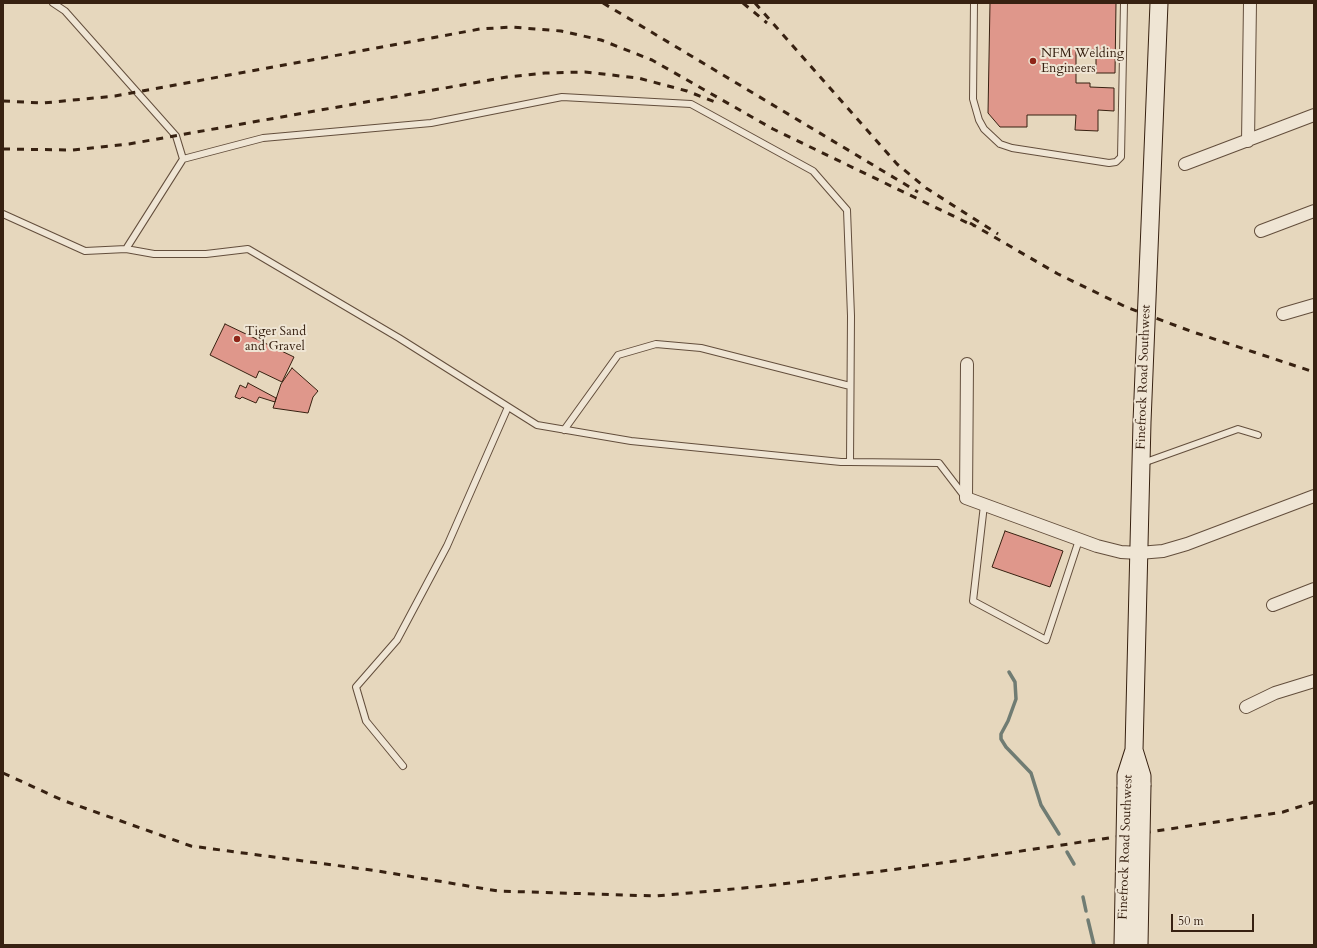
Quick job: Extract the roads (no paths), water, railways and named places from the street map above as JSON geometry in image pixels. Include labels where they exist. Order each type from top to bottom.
[{"type":"main road","name":"Finefrock Road Southwest","points":[[1123,945],[1134,786],[1142,776],[1134,750],[1141,464],[1159,3]]},
{"type":"main road","name":"Finefrock Road Southwest","points":[[1134,786],[1139,945]]},
{"type":"street","points":[[1248,141],[1250,3]]},
{"type":"street","points":[[1185,164],[1314,115]]},
{"type":"street","points":[[1261,231],[1314,211]]},
{"type":"street","points":[[1283,314],[1314,305]]},
{"type":"street","points":[[966,364],[966,498],[984,505],[1079,540],[1113,550],[1139,553],[1163,551],[1187,544],[1314,496]]},
{"type":"street","points":[[1272,605],[1314,589]]},
{"type":"street","points":[[1246,707],[1275,693],[1314,680]]},
{"type":"lane","points":[[53,3],[65,11],[176,136],[183,160]]},
{"type":"lane","points":[[974,3],[973,99],[979,120],[984,129],[1000,144],[1012,148],[1096,161],[1116,162],[1119,161],[1122,133],[1124,3]]},
{"type":"lane","points":[[126,249],[183,160],[263,138],[431,123],[562,97],[691,104],[813,171],[847,210],[851,316],[850,462]]},
{"type":"lane","points":[[3,214],[85,251],[126,249],[154,254],[206,254],[248,249],[400,338],[537,426],[631,441],[850,462],[939,463],[966,498]]},
{"type":"lane","points":[[564,430],[618,355],[656,344],[701,348],[850,386]]},
{"type":"lane","points":[[403,766],[366,721],[356,687],[401,634],[447,546],[508,407]]},
{"type":"lane","points":[[1141,464],[1238,428],[1258,435]]},
{"type":"lane","points":[[984,505],[973,601],[1046,640],[1079,540]]},
{"type":"waterway","points":[[1009,672],[1015,682],[1016,699],[1008,721],[1001,734],[1001,739],[1006,747],[1031,773],[1041,805],[1059,834]]},
{"type":"waterway","points":[[1067,852],[1074,864]]},
{"type":"waterway","points":[[1083,897],[1086,911]]},
{"type":"waterway","points":[[1088,920],[1094,945]]},
{"type":"railway","points":[[603,3],[918,192]]},
{"type":"railway","points":[[743,3],[767,23]]},
{"type":"railway","points":[[755,3],[897,164],[926,188],[998,234]]},
{"type":"railway","points":[[3,101],[43,103],[115,96],[480,29],[511,27],[561,31],[601,40],[652,60],[773,129],[974,226]]},
{"type":"railway","points":[[3,149],[72,150],[129,144],[507,77],[545,73],[585,72],[638,78],[687,91],[720,104]]},
{"type":"railway","points":[[970,223],[1058,274],[1126,307],[1193,332],[1314,372]]},
{"type":"railway","points":[[3,773],[62,800],[191,846],[378,871],[498,891],[656,896],[766,886],[921,866],[1283,812],[1314,802]]},
{"type":"place","name":"NFM Welding Engineers","points":[[1033,61]]},
{"type":"place","name":"Tiger Sand and Gravel","points":[[237,339]]}]
